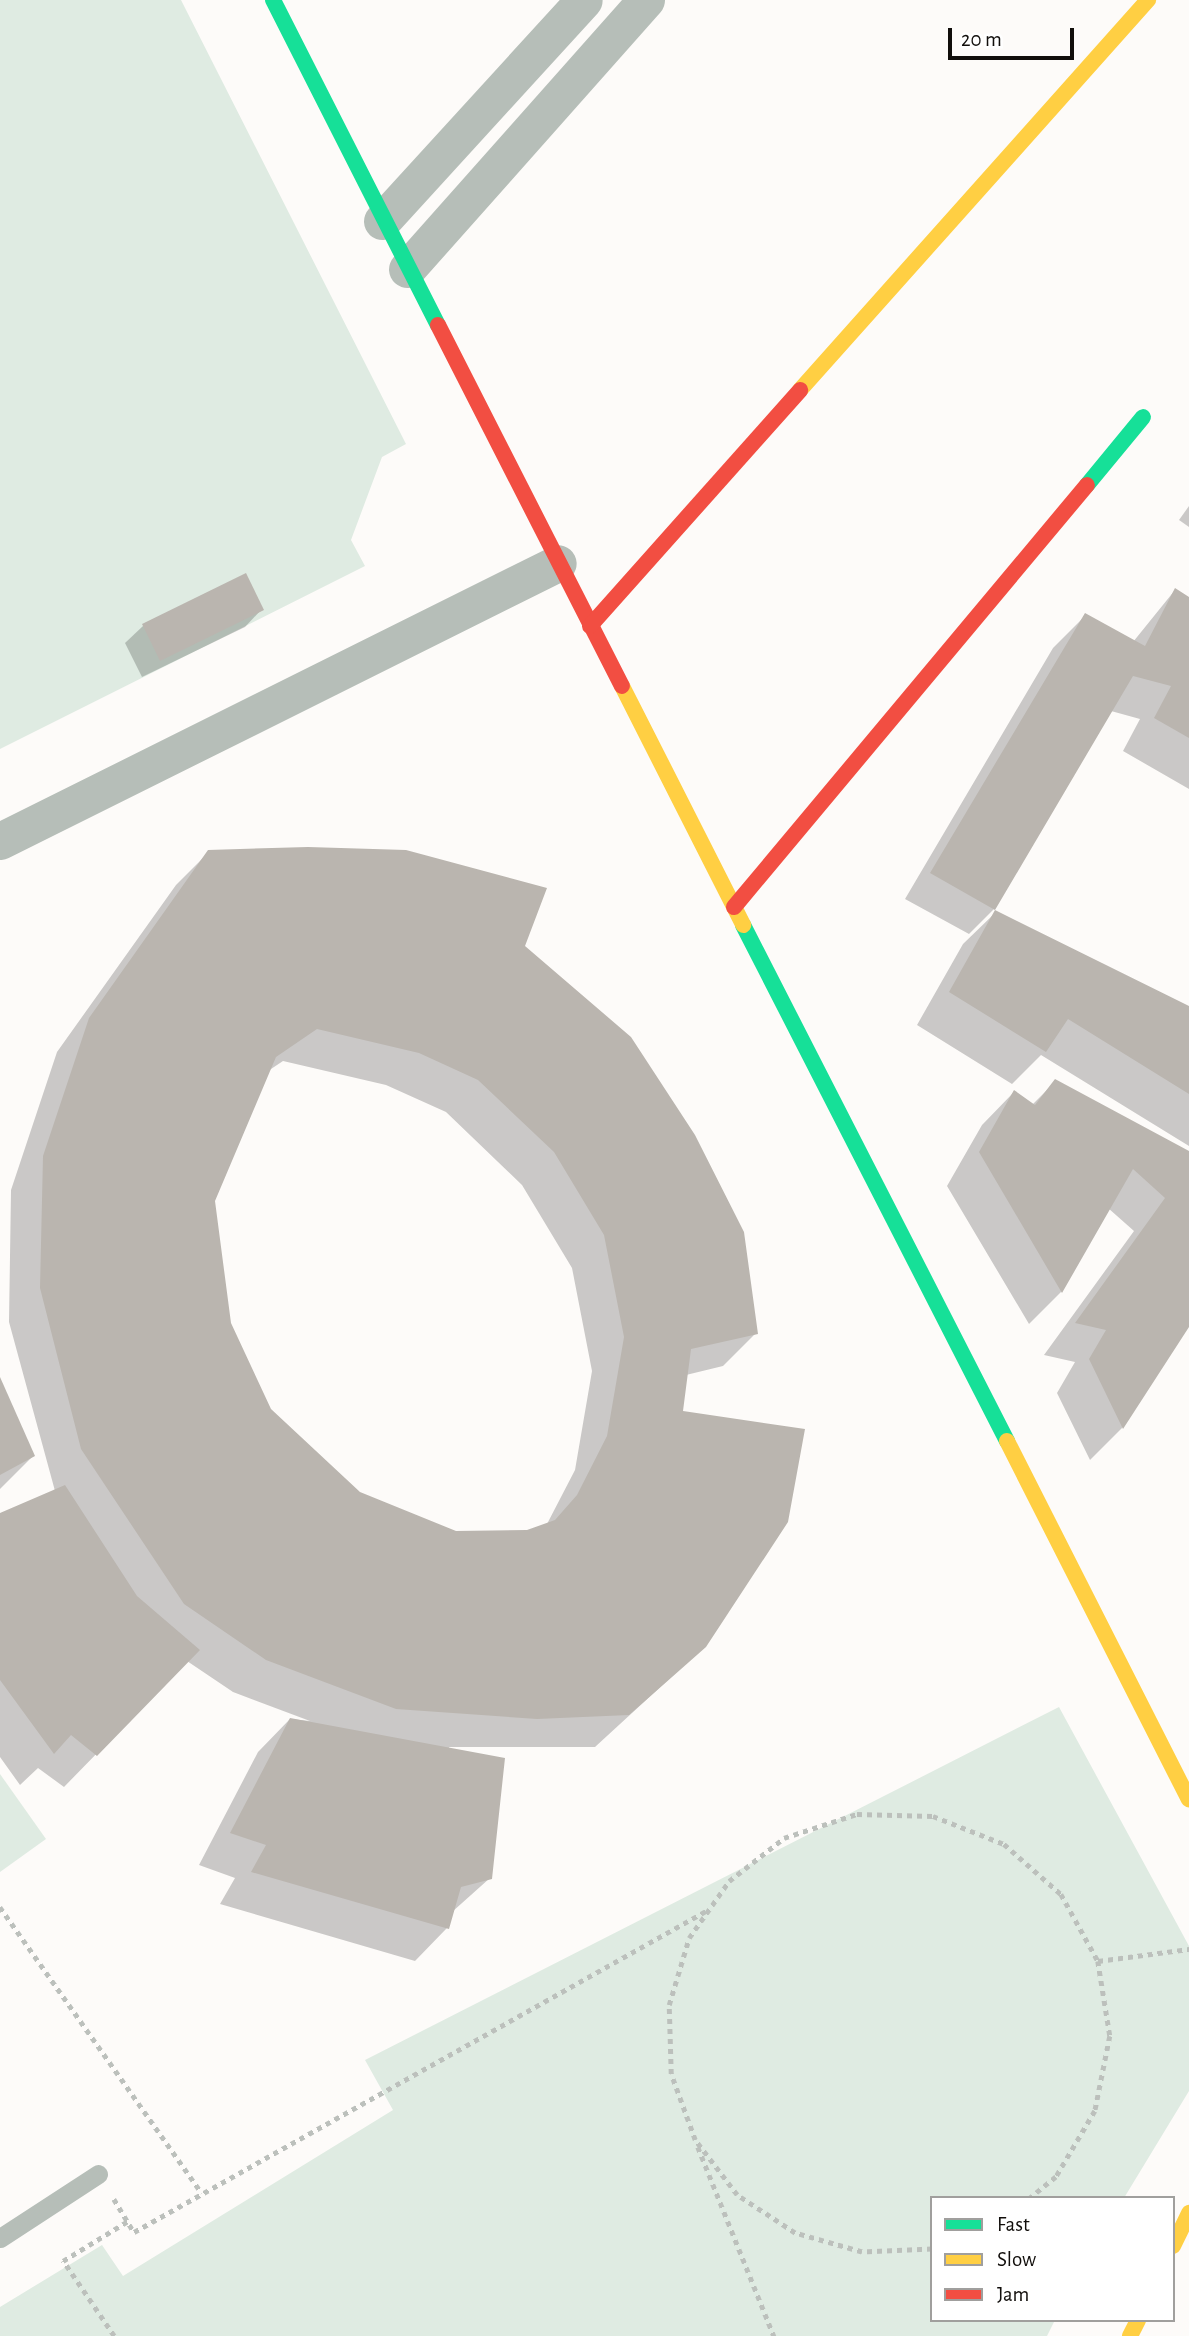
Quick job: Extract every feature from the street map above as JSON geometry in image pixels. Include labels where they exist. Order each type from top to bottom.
[{"type":"street","points":[[273,0],[382,221],[1189,1800]]},
{"type":"street","points":[[382,221],[584,0]]},
{"type":"street","points":[[407,270],[646,0]]},
{"type":"street","points":[[590,626],[1149,0]]},
{"type":"street","points":[[734,907],[1143,417]]},
{"type":"street","points":[[0,841],[558,563]]},
{"type":"street","points":[[1175,2242],[1189,2213]]},
{"type":"lane","points":[[0,2238],[98,2174]]},
{"type":"path","points":[[774,2336],[671,2074],[669,2005],[689,1938],[708,1909],[729,1881],[784,1838],[857,1814],[933,1816],[1004,1844],[1061,1894],[1098,1961],[1110,2036],[1096,2111],[1056,2176],[1032,2196]]},
{"type":"path","points":[[0,1907],[202,2193]]},
{"type":"path","points":[[98,2174],[134,2232],[708,1909]]},
{"type":"path","points":[[1098,1961],[1189,1949]]},
{"type":"path","points":[[695,2140],[737,2195],[795,2233],[862,2252],[930,2249]]},
{"type":"path","points":[[114,2336],[63,2261],[128,2221]]},
{"type":"shaded area","points":[[0,0],[181,0],[406,444],[382,457],[351,540],[365,566],[0,749]]},
{"type":"shaded area","points":[[1059,1707],[1189,1946],[1189,2091],[1125,2196],[930,2196],[930,2322],[1054,2322],[1047,2336],[0,2336],[0,2307],[102,2245],[123,2276],[393,2110],[365,2060]]},
{"type":"shaded area","points":[[0,1774],[46,1839],[0,1872]]},
{"type":"building","points":[[246,573],[264,610],[160,661],[142,624]]},
{"type":"building","points":[[1175,588],[1189,597],[1189,738],[1154,718],[1171,686],[1133,676],[995,910],[930,873],[1085,613],[1145,646]]},
{"type":"building","points":[[308,847],[406,850],[547,888],[525,946],[631,1037],[695,1135],[744,1232],[758,1334],[691,1349],[683,1411],[805,1429],[788,1522],[706,1647],[629,1715],[537,1719],[396,1709],[266,1660],[184,1604],[81,1449],[40,1288],[43,1156],[89,1018],[208,850]],"holes":[[[317,1029],[419,1053],[478,1080],[554,1152],[604,1235],[624,1337],[607,1436],[577,1495],[555,1520],[527,1530],[456,1531],[360,1492],[271,1409],[231,1323],[215,1201],[276,1057]]]},
{"type":"building","points":[[995,910],[1189,1006],[1189,1094],[1068,1019],[1046,1052],[949,992]]},
{"type":"building","points":[[1055,1079],[1189,1151],[1189,1327],[1123,1429],[1089,1359],[1106,1330],[1075,1323],[1165,1198],[1133,1169],[1062,1293],[979,1152],[1014,1090],[1035,1105]]},
{"type":"building","points":[[0,1377],[35,1456],[0,1475]]},
{"type":"building","points":[[65,1485],[137,1596],[200,1650],[97,1756],[71,1735],[54,1754],[0,1680],[0,1513]]},
{"type":"building","points":[[290,1718],[505,1758],[492,1879],[461,1887],[449,1929],[251,1872],[266,1845],[230,1833]]},
{"type":"traffic: fast","points":[[273,0],[438,325]]},
{"type":"traffic: fast","points":[[1087,485],[1143,417]]},
{"type":"traffic: fast","points":[[743,925],[1007,1441]]},
{"type":"traffic: slow","points":[[800,390],[1148,0]]},
{"type":"traffic: slow","points":[[622,686],[743,925]]},
{"type":"traffic: slow","points":[[1007,1441],[1189,1800]]},
{"type":"traffic: slow","points":[[1175,2242],[1189,2213]]},
{"type":"traffic: slow","points":[[1130,2336],[1137,2322]]},
{"type":"traffic: jam","points":[[438,325],[622,686]]},
{"type":"traffic: jam","points":[[590,626],[800,390]]},
{"type":"traffic: jam","points":[[734,907],[1087,485]]}]
